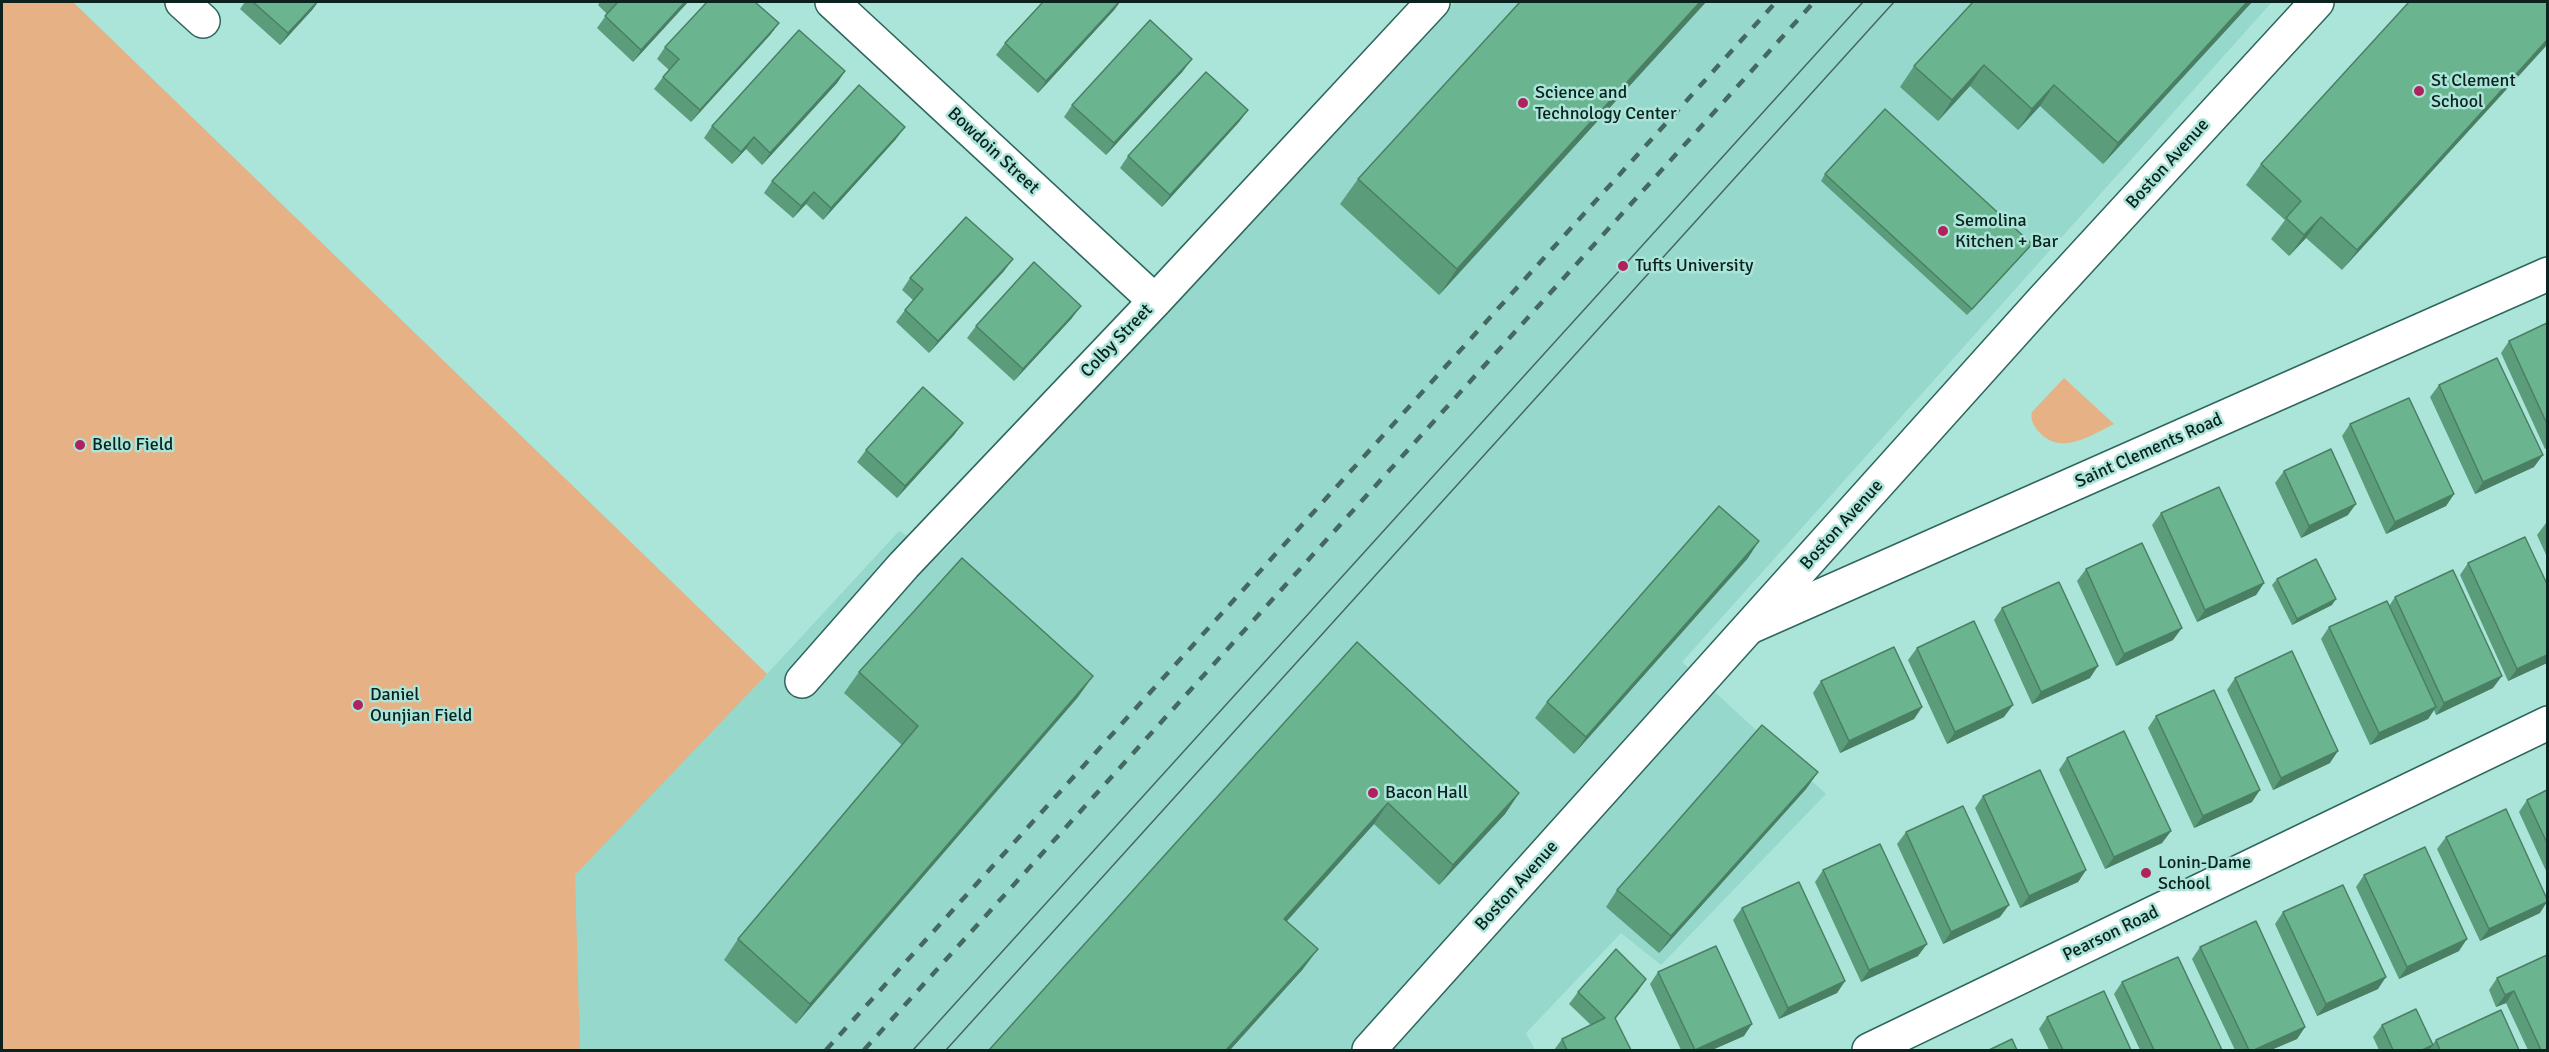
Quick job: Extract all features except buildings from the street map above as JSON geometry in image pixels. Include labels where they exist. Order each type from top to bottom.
[{"type":"street","name":"Bowdoin Street","points":[[832,2],[1155,301]]},
{"type":"street","name":"Colby Street","points":[[802,681],[904,565],[1155,301],[1433,2]]},
{"type":"street","name":"Boston Avenue","points":[[1370,1050],[2042,301],[2317,2]]},
{"type":"street","name":"Saint Clements Road","points":[[1750,627],[2547,274]]},
{"type":"street","name":"Pearson Road","points":[[1869,1050],[2547,723]]},
{"type":"shaded area","name":"Tufts University","points":[[2,2],[73,2],[767,674],[899,531],[941,554],[1455,2],[2272,2],[1682,662],[1826,794],[1661,965],[1621,933],[1526,1033],[1535,1050],[2,1050]]},
{"type":"shaded area","points":[[2,2],[73,2],[767,674],[575,875],[580,1050],[2,1050]]},
{"type":"shaded area","points":[[2064,378],[2114,424],[2086,438],[2067,443],[2049,440],[2040,433],[2033,423],[2032,412]]},
{"type":"tram line","points":[[913,1050],[1863,2]]},
{"type":"tram line","points":[[946,1050],[1894,2]]},
{"type":"railway","points":[[826,1050],[1776,2]]},
{"type":"railway","points":[[864,1050],[1814,2]]},
{"type":"place","name":"St Clement School","points":[[2419,91]]},
{"type":"place","name":"Science and Technology Center","points":[[1523,103]]},
{"type":"place","name":"Semolina Kitchen + Bar","points":[[1943,231]]},
{"type":"place","name":"Tufts University","points":[[1623,266]]},
{"type":"place","name":"Bello Field","points":[[80,445]]},
{"type":"place","name":"Daniel Ounjian Field","points":[[358,705]]},
{"type":"place","name":"Bacon Hall","points":[[1373,793]]},
{"type":"place","name":"Lonin-Dame School","points":[[2146,873]]}]
